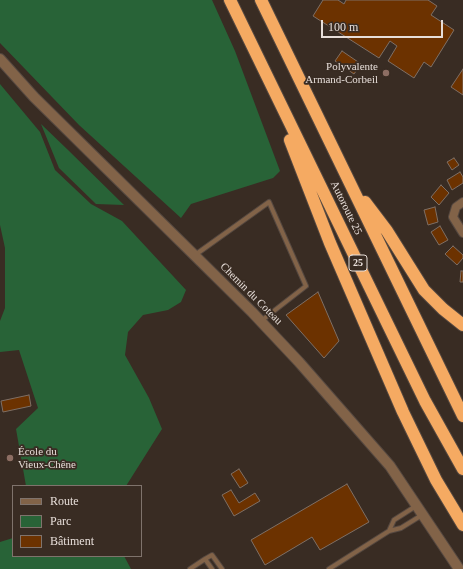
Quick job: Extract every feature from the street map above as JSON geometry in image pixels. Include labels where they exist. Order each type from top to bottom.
[{"type":"highway","name":"Autoroute 25","points":[[230,0],[422,395],[463,469]]},
{"type":"highway","name":"Autoroute 25","points":[[261,0],[463,416]]},
{"type":"highway","points":[[257,55],[330,243],[403,412],[436,480],[463,525]]},
{"type":"highway","points":[[349,182],[387,232],[424,290],[463,326]]},
{"type":"street","name":"Chemin du Coteau","points":[[0,59],[56,119],[260,321],[376,448],[417,505],[458,569]]},
{"type":"street","points":[[463,202],[456,207],[453,217],[463,233]]},
{"type":"lane","points":[[194,255],[270,202],[306,286],[260,321]]},
{"type":"lane","points":[[389,531],[394,520],[417,505]]},
{"type":"lane","points":[[329,569],[389,531],[401,528],[423,514]]},
{"type":"lane","points":[[190,569],[212,555],[222,569]]},
{"type":"lane","points":[[205,559],[212,569]]},
{"type":"green space","points":[[0,0],[212,0],[235,51],[280,171],[273,178],[191,204],[181,218],[79,125],[0,43]]},
{"type":"green space","points":[[0,84],[40,132],[55,170],[91,204],[122,221],[186,290],[181,302],[168,310],[143,315],[128,332],[125,355],[149,398],[162,429],[127,485],[26,485],[16,429],[38,408],[19,350],[0,352],[0,321],[5,308],[5,248],[0,225]]},
{"type":"green space","points":[[41,124],[124,205],[96,204],[59,168]]},
{"type":"green space","points":[[12,538],[12,557],[125,557],[131,569],[0,569],[0,542]]},
{"type":"building","name":"Polyvalente Armand-Corbeil","points":[[323,0],[338,0],[344,4],[346,0],[428,0],[437,6],[431,15],[454,30],[431,67],[424,62],[414,78],[388,61],[397,46],[390,41],[379,58],[313,16]]},
{"type":"building","points":[[342,51],[361,64],[354,74],[335,61]]},
{"type":"building","points":[[463,69],[463,95],[451,87]]},
{"type":"building","points":[[454,158],[459,165],[452,170],[447,162]]},
{"type":"building","points":[[460,172],[463,177],[463,183],[452,190],[447,180]]},
{"type":"building","points":[[441,185],[449,193],[439,205],[431,197]]},
{"type":"building","points":[[435,207],[438,222],[428,225],[424,210]]},
{"type":"building","points":[[440,226],[448,240],[439,245],[431,232]]},
{"type":"building","points":[[453,246],[463,255],[463,258],[457,265],[445,254]]},
{"type":"building","points":[[461,271],[463,271],[463,282],[460,282]]},
{"type":"building","points":[[318,292],[339,341],[324,358],[286,315]]},
{"type":"building","points":[[29,395],[31,406],[3,412],[1,401]]},
{"type":"building","points":[[239,469],[248,483],[240,488],[231,474]]},
{"type":"building","points":[[347,484],[369,522],[320,550],[312,537],[265,565],[251,540]]},
{"type":"building","points":[[231,490],[239,503],[255,493],[260,501],[234,516],[222,495]]},
{"type":"place","name":"Polyvalente Armand-Corbeil","points":[[386,73]]},
{"type":"place","name":"École du Vieux-Chêne","points":[[10,458]]}]
